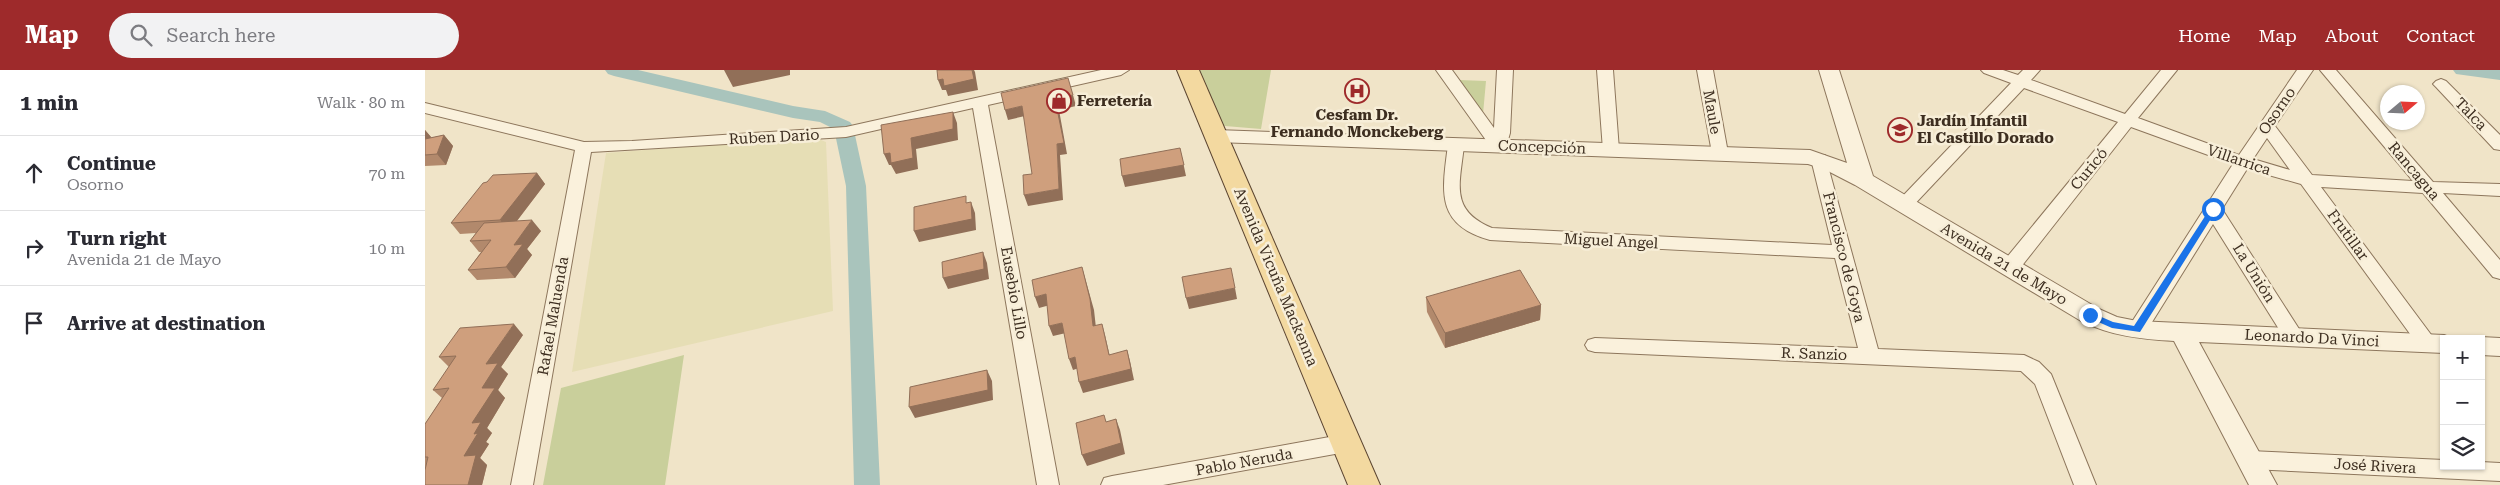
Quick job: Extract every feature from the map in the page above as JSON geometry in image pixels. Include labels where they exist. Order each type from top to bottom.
[{"type":"main road","name":"Avenida Vicuña Mackenna","points":[[1188,70],[1364,485]]},
{"type":"street","name":"Ruben Dario","points":[[425,108],[584,147],[822,134],[859,129],[1121,70]]},
{"type":"street","points":[[1444,70],[1499,146]]},
{"type":"street","points":[[1499,146],[1502,132],[1505,70]]},
{"type":"street","points":[[1605,70],[1611,150]]},
{"type":"street","name":"Maule","points":[[1705,70],[1720,153]]},
{"type":"street","points":[[1829,70],[1863,180]]},
{"type":"street","name":"Villarrica","points":[[1989,70],[2027,76],[2128,120],[2243,162],[2308,180],[2500,190]]},
{"type":"street","name":"Curicó","points":[[2010,267],[2169,70]]},
{"type":"street","name":"Osorno","points":[[2137,330],[2243,162],[2305,70]]},
{"type":"street","name":"Rancagua","points":[[2328,70],[2500,272]]},
{"type":"street","points":[[1904,204],[2027,76]]},
{"type":"street","name":"Talca","points":[[2441,84],[2500,145]]},
{"type":"street","name":"Eusebio Lillo","points":[[980,102],[1049,485]]},
{"type":"street","name":"Frutillar","points":[[2267,126],[2436,344]]},
{"type":"street","name":"Concepción","points":[[1216,136],[1797,156],[1819,159],[1863,180]]},
{"type":"street","name":"Miguel Angel","points":[[1456,145],[1452,195],[1454,209],[1457,215],[1471,226],[1490,234],[1842,252]]},
{"type":"street","name":"Rafael Maluenda","points":[[522,485],[584,147]]},
{"type":"street","name":"Francisco de Goya","points":[[1819,159],[1870,356]]},
{"type":"street","name":"Avenida 21 de Mayo","points":[[1863,180],[2101,321],[2137,330],[2181,331]]},
{"type":"street","name":"La Unión","points":[[2213,209],[2294,337]]},
{"type":"street","points":[[2181,331],[2263,485]]},
{"type":"street","name":"Leonardo Da Vinci","points":[[2181,331],[2436,344]]},
{"type":"street","name":"R. Sanzio","points":[[1595,345],[2014,362],[2032,368],[2044,380],[2085,485]]},
{"type":"street","points":[[2485,346],[2500,347]]},
{"type":"street","name":"Pablo Neruda","points":[[1112,485],[1346,444]]},
{"type":"street","name":"José Rivera","points":[[2250,460],[2500,472]]},
{"type":"shaded area","points":[[813,137],[826,142],[833,311],[572,372],[606,153]]},
{"type":"green space","points":[[1190,70],[1271,70],[1261,129],[1213,125]]},
{"type":"green space","points":[[1459,80],[1486,81],[1483,114]]},
{"type":"green space","points":[[684,355],[665,485],[543,485],[561,388]]},
{"type":"building","points":[[937,70],[972,70],[974,79],[944,86],[943,79],[938,80]]},
{"type":"building","points":[[1068,78],[1073,95],[1055,99],[1064,143],[1057,144],[1059,189],[1024,195],[1023,175],[1032,174],[1022,106],[1005,110],[1001,93]]},
{"type":"building","points":[[953,112],[953,129],[911,138],[913,158],[891,163],[890,153],[884,154],[881,125]]},
{"type":"building","points":[[444,135],[437,154],[425,155],[425,139]]},
{"type":"building","points":[[1180,148],[1184,165],[1122,176],[1120,159]]},
{"type":"building","points":[[537,173],[500,220],[451,223],[483,183],[487,182],[493,175]]},
{"type":"building","points":[[966,196],[966,203],[971,202],[972,219],[914,231],[914,207]]},
{"type":"building","points":[[532,220],[514,245],[523,244],[506,267],[468,270],[491,240],[470,241],[484,223]]},
{"type":"building","points":[[983,252],[984,269],[943,278],[942,262]]},
{"type":"building","points":[[1082,267],[1090,299],[1093,326],[1102,324],[1109,355],[1127,350],[1131,369],[1079,382],[1075,357],[1069,359],[1062,323],[1049,326],[1046,294],[1035,297],[1032,280]]},
{"type":"building","points":[[1231,268],[1235,288],[1186,298],[1182,277]]},
{"type":"building","points":[[1520,270],[1541,305],[1445,333],[1426,297]]},
{"type":"building","points":[[514,324],[486,364],[498,363],[482,388],[495,388],[472,423],[481,422],[474,434],[478,433],[464,456],[476,455],[468,485],[425,485],[425,470],[428,457],[425,457],[425,424],[449,388],[433,390],[456,356],[439,357],[460,328]]},
{"type":"building","points":[[987,370],[988,390],[909,407],[910,387]]},
{"type":"building","points":[[1104,415],[1106,422],[1116,419],[1121,443],[1082,455],[1076,423]]},
{"type":"waterway","points":[[614,70],[793,112],[825,117],[843,126],[856,186],[867,485]]},
{"type":"waterway","points":[[2462,70],[2500,74]]},
{"type":"place","name":"Cesfam Dr. Fernando Monckeberg","points":[[1357,91]]},
{"type":"place","name":"Ferretería","points":[[1059,101]]},
{"type":"place","name":"Jardín Infantil El Castillo Dorado","points":[[1900,130]]},
{"type":"route","points":[[2090,315],[2112,325],[2137,330],[2213,209]]}]
